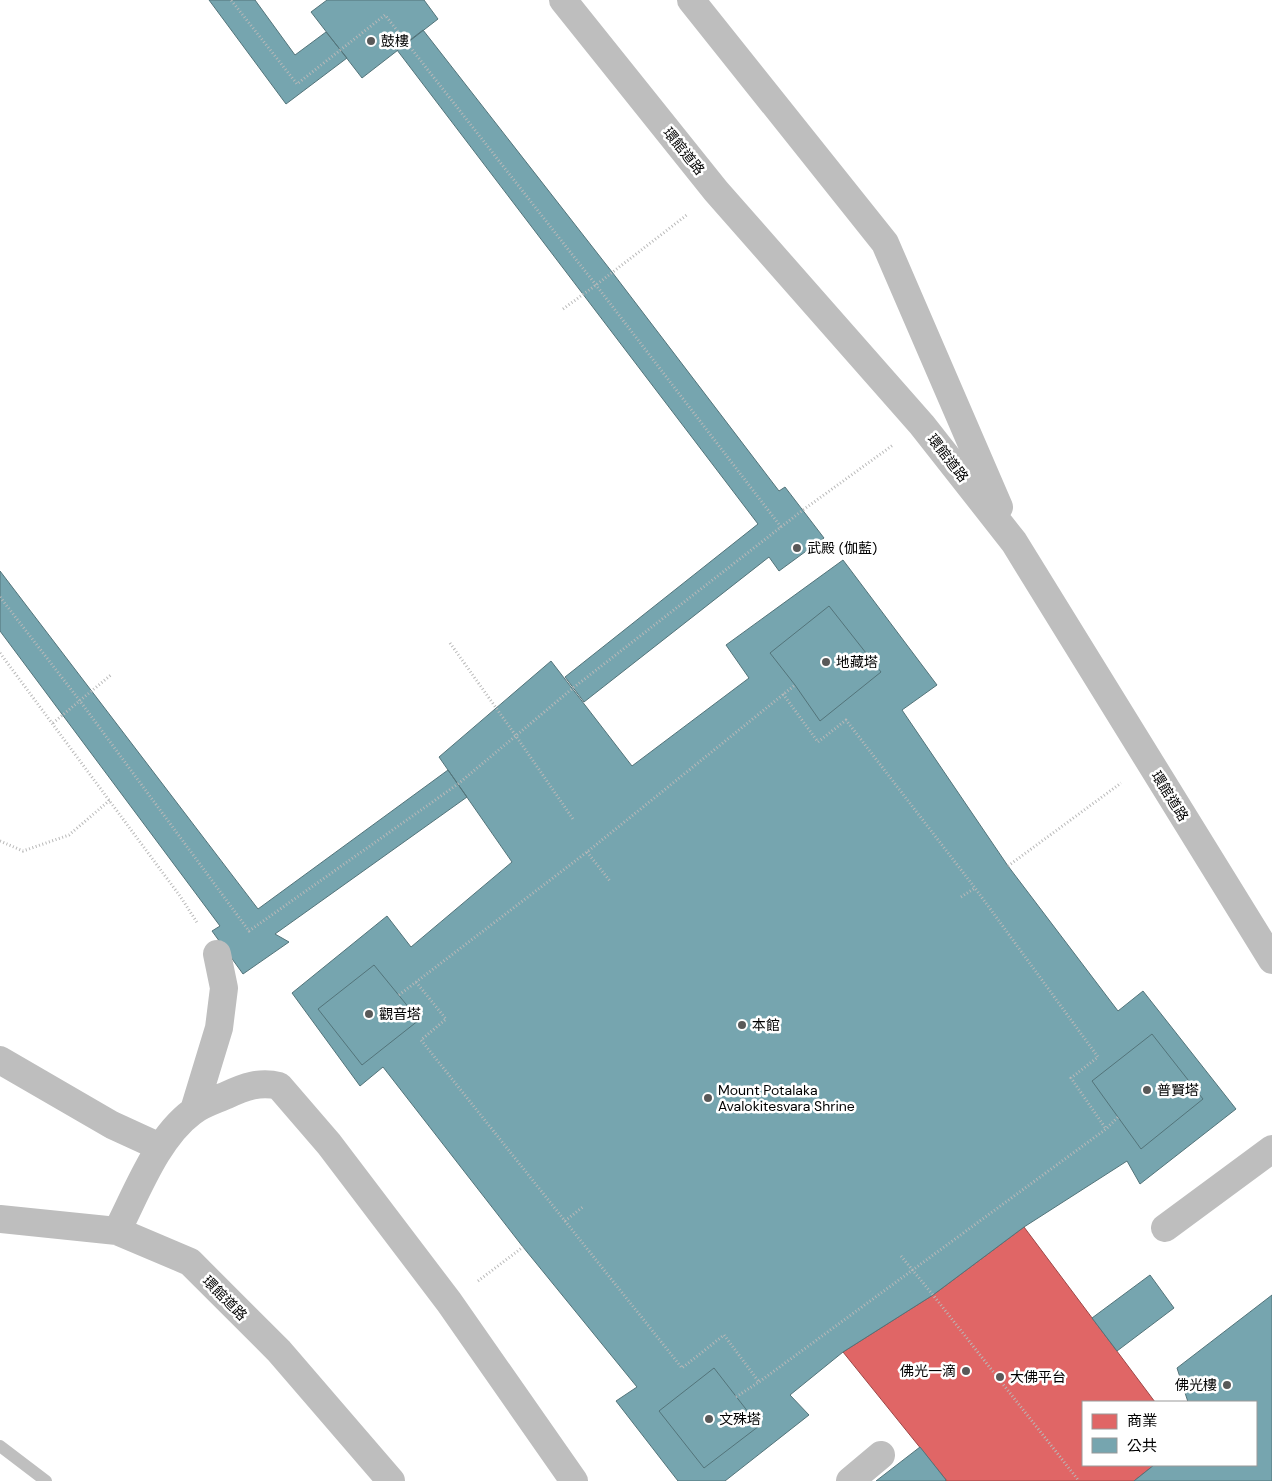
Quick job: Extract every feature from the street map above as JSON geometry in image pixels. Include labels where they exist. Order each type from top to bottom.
[{"type":"lane","name":"環館道路","points":[[563,0],[716,192],[922,425],[1014,542],[1272,960]]},
{"type":"lane","points":[[691,0],[885,243],[1014,542]]},
{"type":"lane","points":[[194,1110],[219,1028],[224,988],[216,954]]},
{"type":"lane","points":[[0,1060],[112,1125],[160,1147]]},
{"type":"lane","points":[[117,1231],[160,1147],[178,1123],[194,1110],[241,1089],[258,1084],[279,1086],[329,1144],[450,1302],[574,1481]]},
{"type":"lane","points":[[1164,1228],[1272,1149]]},
{"type":"lane","name":"環館道路","points":[[0,1219],[117,1231],[190,1262],[278,1350],[390,1481]]},
{"type":"lane","points":[[850,1481],[881,1455]]},
{"type":"path","points":[[231,0],[297,84],[385,15],[696,414],[781,528]]},
{"type":"path","points":[[563,309],[716,192]]},
{"type":"path","points":[[0,597],[80,701],[249,931],[458,784],[573,688],[803,510],[922,425]]},
{"type":"path","points":[[450,643],[573,819]]},
{"type":"path","points":[[0,653],[180,896],[216,954]]},
{"type":"path","points":[[54,724],[112,674]]},
{"type":"path","points":[[399,995],[587,852],[795,685]]},
{"type":"path","points":[[783,694],[818,742],[846,720],[974,888],[1098,1057],[1071,1078],[1106,1129]]},
{"type":"path","points":[[1008,866],[1149,762]]},
{"type":"path","points":[[0,841],[23,851],[69,835],[110,800]]},
{"type":"path","points":[[587,852],[610,881]]},
{"type":"path","points":[[961,897],[974,888]]},
{"type":"path","points":[[416,982],[446,1019],[421,1040],[682,1368],[724,1335],[759,1382]]},
{"type":"path","points":[[736,1397],[1106,1129],[1118,1117]]},
{"type":"path","points":[[565,1221],[584,1206]]},
{"type":"path","points":[[450,1302],[523,1247]]},
{"type":"path","points":[[901,1256],[1079,1481]]},
{"type":"building: 商業","name":"大佛平台","points":[[1024,1227],[1154,1401],[1082,1401],[1082,1466],[1153,1466],[1134,1481],[947,1481],[843,1352],[933,1295]]},
{"type":"building: 公共","points":[[209,0],[255,0],[295,55],[326,32],[347,58],[286,104]]},
{"type":"building: 公共","name":"鼓樓","points":[[327,0],[424,0],[438,19],[362,78],[311,12]]},
{"type":"building: 公共","points":[[423,30],[612,272],[779,491],[785,487],[824,538],[779,571],[769,557],[584,702],[565,677],[758,524],[397,50]]},
{"type":"building: 公共","name":"本館","points":[[843,560],[937,685],[902,710],[1008,866],[1118,1011],[1143,991],[1236,1109],[1140,1184],[1127,1161],[1024,1227],[933,1295],[843,1352],[790,1395],[809,1415],[725,1481],[678,1481],[616,1401],[637,1387],[523,1247],[383,1067],[360,1086],[292,993],[387,916],[411,947],[512,862],[439,757],[551,661],[632,766],[749,678],[726,645]]},
{"type":"building: 公共","points":[[0,571],[258,909],[448,770],[467,797],[275,934],[289,942],[243,974],[212,931],[220,926],[0,631]]},
{"type":"building: 公共","name":"地藏塔","points":[[829,606],[881,672],[820,721],[770,653]]},
{"type":"building: 公共","name":"觀音塔","points":[[374,965],[419,1020],[362,1065],[318,1009]]},
{"type":"building: 公共","name":"普賢塔","points":[[1152,1034],[1203,1099],[1141,1149],[1092,1081]]},
{"type":"building: 公共","points":[[1150,1275],[1174,1308],[1117,1351],[1092,1318]]},
{"type":"building: 公共","name":"佛光樓","points":[[1272,1295],[1272,1481],[1134,1481],[1153,1466],[1257,1466],[1257,1401],[1188,1401],[1177,1368]]},
{"type":"building: 公共","name":"文殊塔","points":[[714,1368],[759,1426],[704,1468],[659,1411]]},
{"type":"building: 公共","points":[[920,1447],[945,1481],[876,1481]]},
{"type":"waterway","points":[[0,1446],[46,1481]]},
{"type":"place","name":"鼓樓","points":[[371,41]]},
{"type":"place","name":"武殿 (伽藍)","points":[[797,548]]},
{"type":"place","name":"地藏塔","points":[[826,662]]},
{"type":"place","name":"觀音塔","points":[[369,1014]]},
{"type":"place","name":"本館","points":[[742,1025]]},
{"type":"place","name":"普賢塔","points":[[1147,1090]]},
{"type":"place","name":"Mount Potalaka Avalokitesvara Shrine","points":[[708,1098]]},
{"type":"place","name":"佛光一滴","points":[[966,1371]]},
{"type":"place","name":"大佛平台","points":[[1000,1377]]},
{"type":"place","name":"佛光樓","points":[[1227,1385]]},
{"type":"place","name":"文殊塔","points":[[709,1419]]}]
